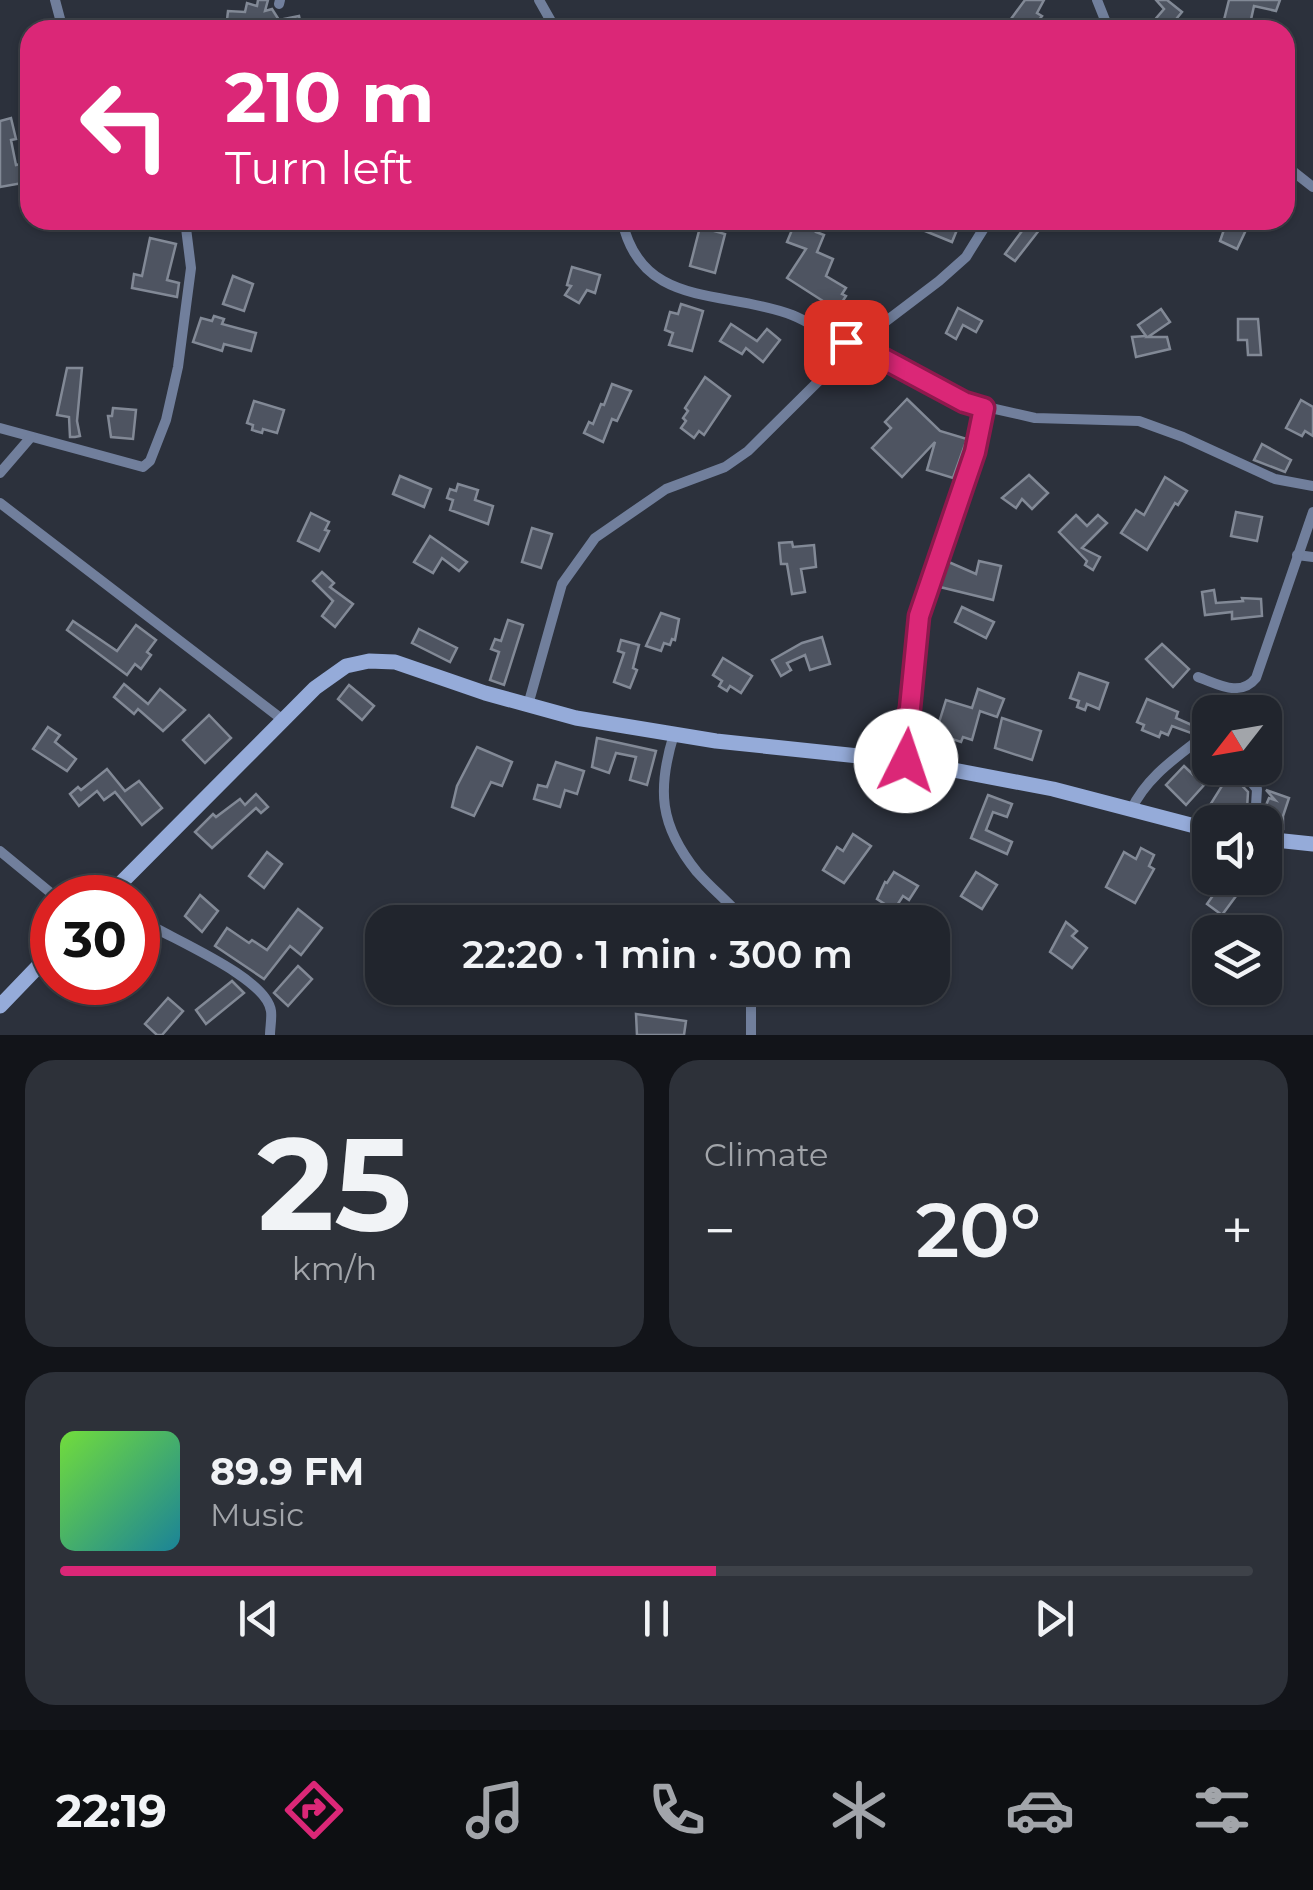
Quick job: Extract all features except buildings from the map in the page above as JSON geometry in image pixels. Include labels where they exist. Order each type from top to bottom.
[{"type":"main road","points":[[130,875],[329,677],[346,666],[369,661],[395,662],[576,718],[674,734],[906,761],[1053,789],[1192,825]]},
{"type":"main road","points":[[1282,841],[1313,844]]},
{"type":"main road","points":[[0,1006],[30,975]]},
{"type":"street","points":[[0,428],[142,466],[150,461],[166,420],[190,285],[186,230]]},
{"type":"street","points":[[624,230],[637,261],[658,280],[696,294],[792,315],[838,340],[856,344],[964,402],[1035,418],[1138,421],[1184,437],[1275,479],[1313,486]]},
{"type":"street","points":[[528,705],[562,584],[595,538],[666,489],[725,467],[748,451],[856,344],[966,256],[983,230]]},
{"type":"street","points":[[906,761],[901,744],[910,708],[919,616],[975,452],[984,408]]},
{"type":"street","points":[[0,474],[30,436]]},
{"type":"street","points":[[0,503],[284,720]]},
{"type":"street","points":[[1198,677],[1238,690],[1249,687],[1256,678],[1313,512]]},
{"type":"street","points":[[1297,555],[1313,558]]},
{"type":"street","points":[[674,734],[661,792],[665,817],[699,874],[729,905]]},
{"type":"street","points":[[1131,810],[1141,789],[1192,746]]},
{"type":"street","points":[[0,851],[30,876]]},
{"type":"street","points":[[160,929],[211,956],[264,997],[271,1010],[270,1035]]},
{"type":"street","points":[[751,1005],[751,1035]]},
{"type":"route","points":[[846,342],[964,402],[984,408],[975,452],[919,616],[910,708],[901,744],[906,761]]}]
